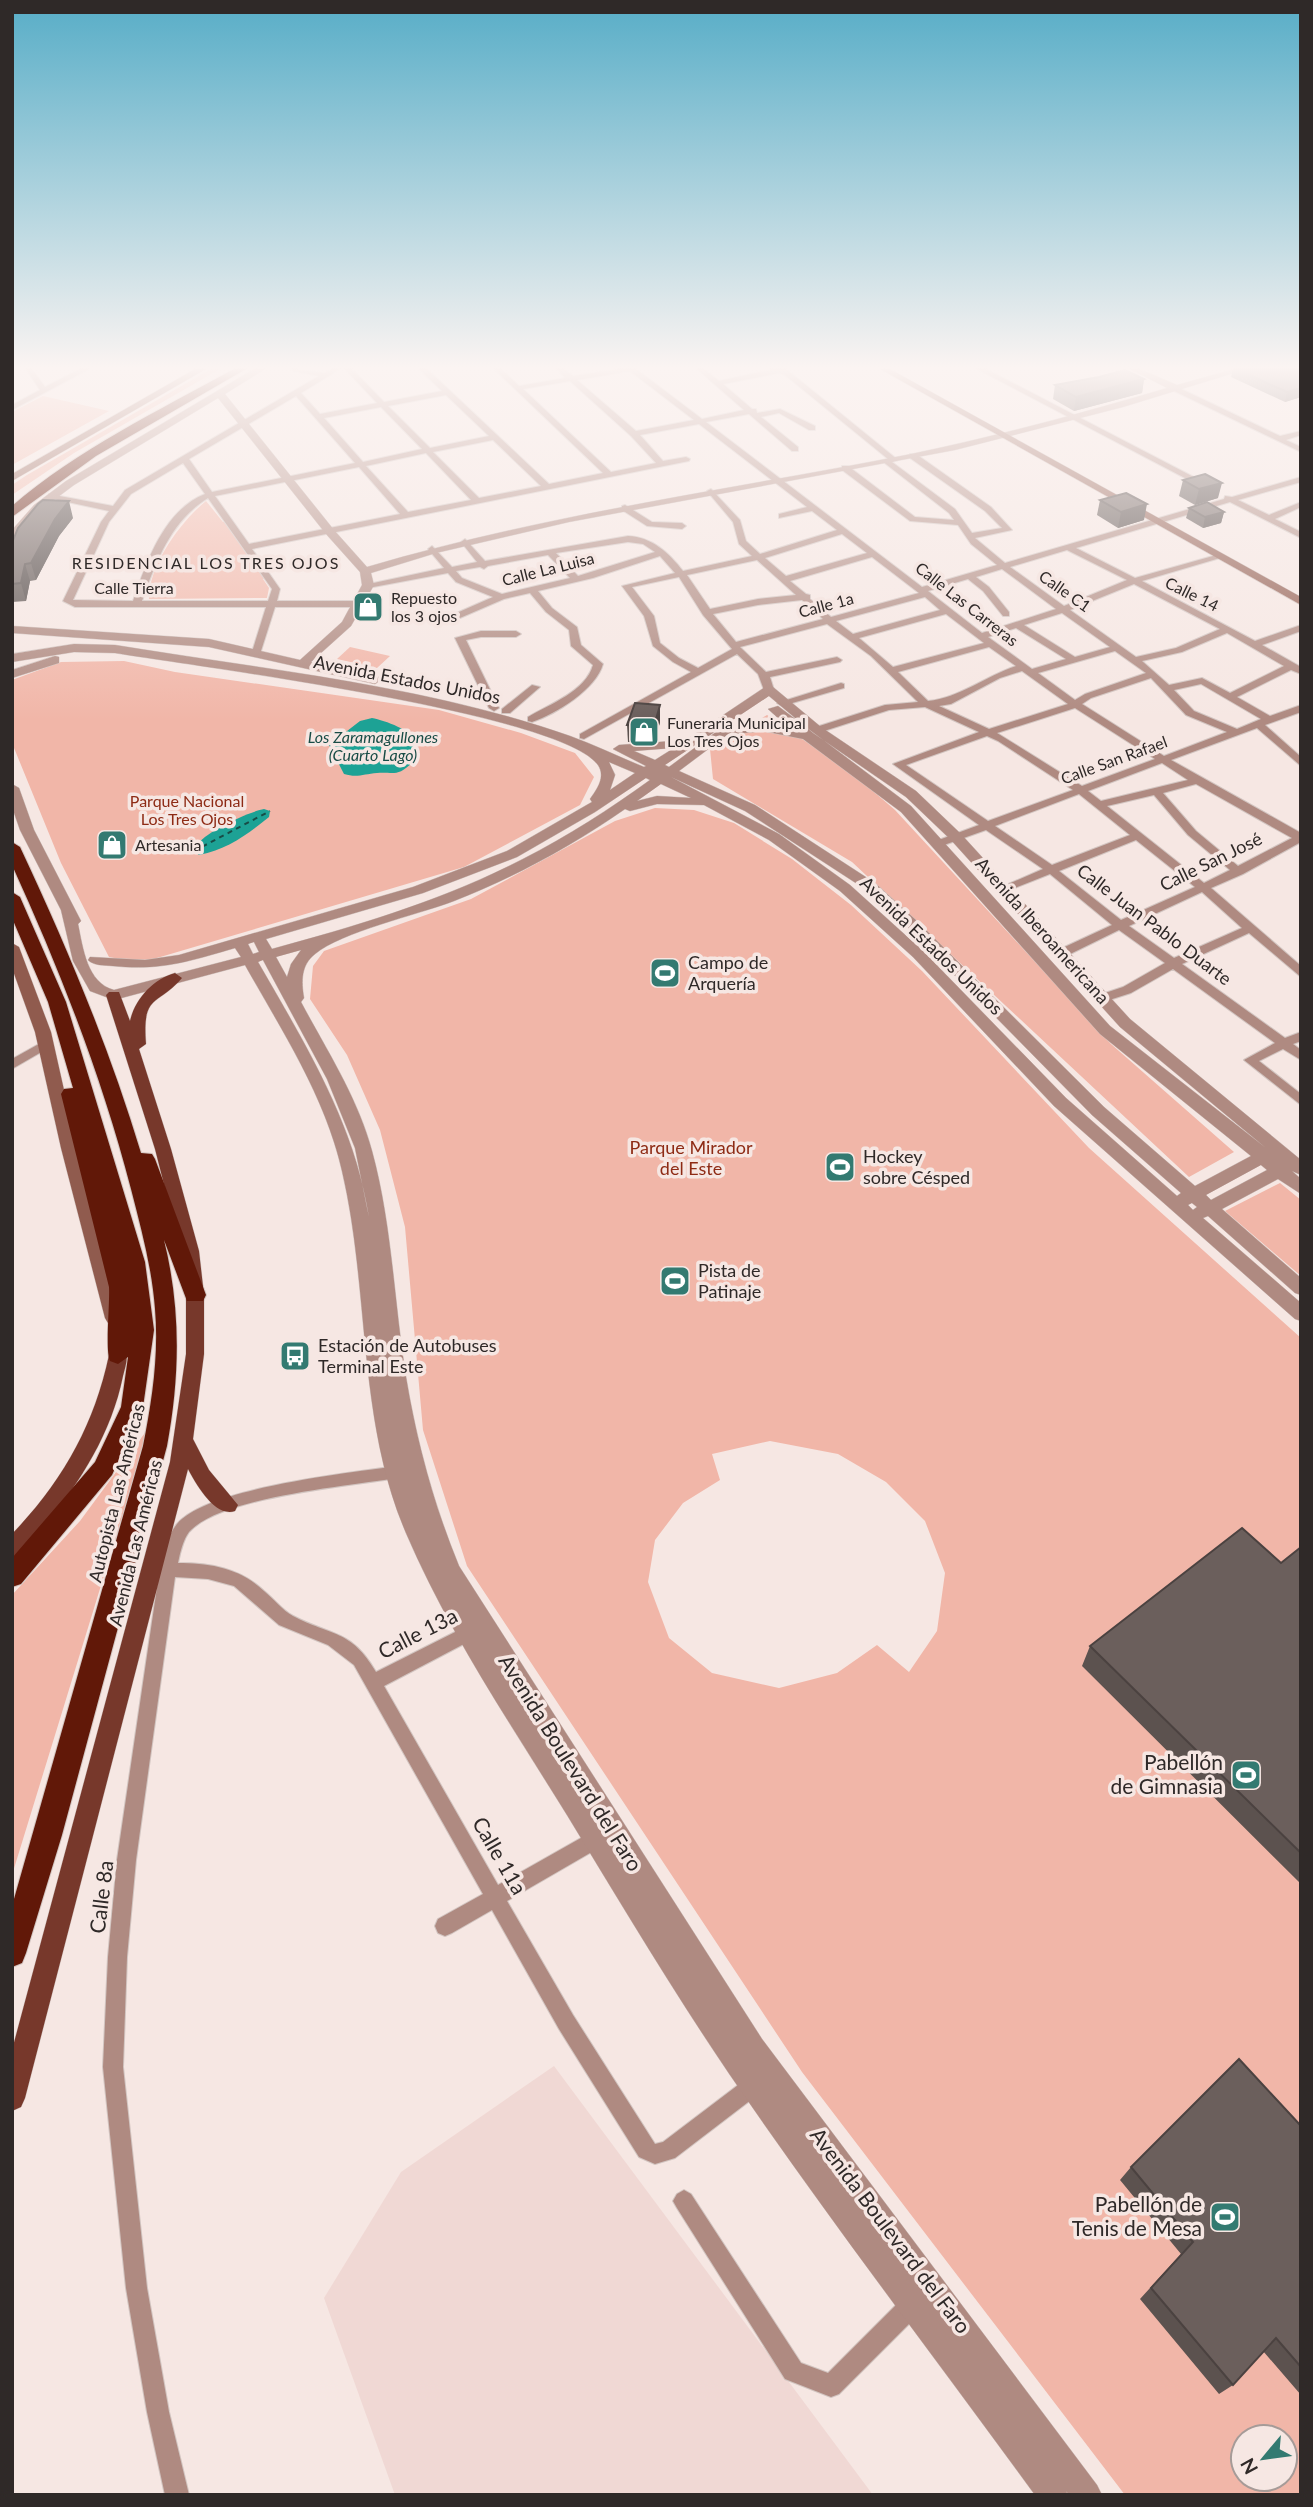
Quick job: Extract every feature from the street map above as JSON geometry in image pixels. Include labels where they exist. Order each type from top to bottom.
[{"type":"highway","points":[[12,501],[33,486]]},
{"type":"highway","points":[[12,513],[46,486]]},
{"type":"highway","name":"Autopista Las Américas","points":[[12,847],[75,987],[113,1090],[160,1264],[167,1325],[164,1399],[155,1446],[12,1952]]},
{"type":"highway","name":"Autopista Las Américas","points":[[12,897],[57,1002],[134,1262],[143,1329],[132,1407],[104,1468],[12,1576]]},
{"type":"highway","points":[[57,1002],[74,1107],[120,1287],[122,1320],[118,1355]]},
{"type":"highway","points":[[113,1090],[122,1102],[195,1295]]},
{"type":"main road","points":[[1096,486],[1301,602]]},
{"type":"main road","points":[[12,947],[16,967],[46,1044],[69,1148],[107,1286],[118,1355],[106,1409],[95,1438],[79,1466],[16,1539]]},
{"type":"main road","points":[[142,1078],[135,1019],[144,1000],[174,978]]},
{"type":"main road","name":"Avenida Las Américas","points":[[12,2098],[173,1528],[195,1354],[195,1295],[190,1251],[142,1078],[114,995]]},
{"type":"main road","points":[[183,1438],[194,1466],[207,1486],[228,1505]]},
{"type":"street","points":[[12,537],[52,496],[68,486]]},
{"type":"street","name":"Calle Tierra","points":[[139,486],[128,492],[113,509],[68,601],[75,604],[358,604]]},
{"type":"street","points":[[205,486],[276,589],[274,603],[253,657]]},
{"type":"street","points":[[137,604],[174,523],[195,501],[211,494],[253,486]]},
{"type":"street","points":[[294,486],[330,533],[365,571],[368,585],[346,624],[303,663]]},
{"type":"street","points":[[380,486],[407,516]]},
{"type":"street","points":[[463,486],[478,502]]},
{"type":"street","points":[[248,547],[330,533],[552,486]]},
{"type":"street","points":[[365,571],[432,549],[745,486]]},
{"type":"street","name":"Calle Las Carreras","points":[[784,486],[991,644],[1075,704],[1197,782],[1300,837]]},
{"type":"street","points":[[869,486],[913,519],[961,523]]},
{"type":"street","name":"Calle C1","points":[[921,486],[952,511],[969,536],[1003,566],[1136,660],[1190,713],[1236,732]]},
{"type":"street","points":[[955,486],[988,509],[1008,530],[969,536]]},
{"type":"street","points":[[1205,486],[1301,535]]},
{"type":"street","name":"Calle 1a","points":[[586,742],[736,648],[1156,520],[1278,486]]},
{"type":"street","points":[[711,491],[737,522],[742,542],[925,703],[1039,761],[1100,804],[1205,889],[1301,973]]},
{"type":"street","points":[[52,496],[113,509]]},
{"type":"street","points":[[1268,519],[1301,504]]},
{"type":"street","points":[[625,508],[650,524],[682,526]]},
{"type":"street","points":[[782,516],[813,508]]},
{"type":"street","points":[[697,672],[656,644],[649,616],[626,589],[631,584],[758,557],[842,531]]},
{"type":"street","points":[[368,585],[632,539],[651,545],[661,553],[706,613],[736,648],[765,675],[770,698]]},
{"type":"street","points":[[465,542],[484,566]]},
{"type":"street","name":"Calle 14","points":[[1068,547],[1255,644],[1301,671]]},
{"type":"street","points":[[432,549],[459,580],[500,597]]},
{"type":"street","points":[[551,553],[575,578]]},
{"type":"street","name":"Calle La Luisa","points":[[446,621],[500,597],[590,576],[661,553]]},
{"type":"street","points":[[786,579],[875,554]]},
{"type":"street","points":[[981,635],[1217,556]]},
{"type":"street","points":[[969,576],[986,589],[1006,614]]},
{"type":"street","points":[[532,589],[549,610],[574,629],[576,646],[598,664],[598,669],[583,687],[532,719]]},
{"type":"street","points":[[706,613],[807,597]]},
{"type":"street","points":[[853,637],[949,610]]},
{"type":"street","points":[[1016,624],[1073,660]]},
{"type":"street","points":[[1255,644],[1301,628]]},
{"type":"street","points":[[12,629],[196,641],[253,657],[303,663],[430,697]]},
{"type":"street","points":[[1136,660],[1179,650],[1227,630]]},
{"type":"street","points":[[516,634],[481,634],[460,638],[500,710],[535,687]]},
{"type":"street","name":"Avenida Estados Unidos","points":[[12,652],[47,645],[94,641],[139,645],[227,663],[500,710],[532,719],[650,768],[673,770],[722,800],[845,888],[918,954],[1060,1102],[1301,1314]]},
{"type":"street","points":[[891,671],[991,644]]},
{"type":"street","name":"Avenida Estados Unidos","points":[[12,658],[48,651],[103,648],[227,663],[253,657],[430,697],[521,725],[586,742],[613,746],[650,768],[660,780],[722,800],[796,835],[870,886],[912,924],[1098,1111],[1301,1288]]},
{"type":"street","points":[[724,732],[763,727],[812,734],[888,707],[948,702],[997,676],[1117,648]]},
{"type":"street","points":[[12,674],[69,658],[124,657],[296,685],[430,697]]},
{"type":"street","points":[[765,675],[837,660]]},
{"type":"street","points":[[1231,696],[1291,666]]},
{"type":"street","points":[[986,733],[1035,720],[1153,674]]},
{"type":"street","points":[[1165,689],[1202,681],[1271,721]]},
{"type":"street","points":[[95,960],[145,965],[253,948],[351,929],[424,906],[498,877],[611,815],[673,770],[695,746],[770,698],[841,686]]},
{"type":"street","points":[[68,911],[89,980],[98,990],[114,995],[197,972],[253,948],[470,872],[512,854],[590,809],[650,768],[724,732],[770,698]]},
{"type":"street","name":"Avenida Iberoamericana","points":[[770,698],[891,795],[940,844],[1085,1010],[1129,1051],[1291,1168],[1301,1188]]},
{"type":"street","name":"Calle San Rafael","points":[[940,844],[1079,789],[1301,708]]},
{"type":"street","points":[[1259,725],[1301,763]]},
{"type":"street","name":"Calle Juan Pablo Duarte","points":[[986,733],[898,764],[984,826],[1049,868],[1120,925],[1301,1056]]},
{"type":"street","name":"Avenida Iberoamericana","points":[[812,734],[911,794],[956,837],[1100,999],[1269,1154]]},
{"type":"street","points":[[586,742],[603,761],[609,776],[609,784],[590,809]]},
{"type":"street","points":[[613,746],[695,746]]},
{"type":"street","points":[[695,746],[703,777],[722,800]]},
{"type":"street","points":[[1100,804],[1158,793],[1197,782]]},
{"type":"street","points":[[12,788],[27,830],[114,995]]},
{"type":"street","points":[[1158,793],[1192,833],[1239,872]]},
{"type":"street","points":[[611,815],[657,800],[722,800]]},
{"type":"street","points":[[1003,888],[1138,835]]},
{"type":"street","name":"Calle San José","points":[[1060,954],[1205,889],[1300,837]]},
{"type":"street","points":[[197,972],[245,974],[288,1005],[296,965],[316,946],[351,929]]},
{"type":"street","points":[[1100,999],[1127,990],[1173,963],[1249,929]]},
{"type":"street","name":"Avenida Boulevard del Faro","points":[[253,948],[345,1099],[369,1173],[397,1378],[424,1502],[476,1630],[604,1835],[753,2048],[1087,2495]]},
{"type":"street","name":"Avenida Boulevard del Faro","points":[[288,1005],[350,1169],[384,1415],[412,1524],[448,1602],[476,1630]]},
{"type":"street","points":[[1301,1036],[1251,1058],[1251,1062],[1301,1101]]},
{"type":"street","points":[[12,1065],[46,1044]]},
{"type":"street","points":[[1175,1204],[1269,1154]]},
{"type":"street","points":[[1190,1218],[1291,1168]]},
{"type":"street","points":[[173,1528],[228,1505],[267,1494],[397,1472]]},
{"type":"street","name":"Calle 8a","points":[[173,1528],[172,1555],[147,1716],[119,1941],[113,2057],[130,2258],[159,2425],[177,2495]]},
{"type":"street","name":"Calle 11a","points":[[170,1570],[209,1570],[243,1581],[274,1612],[290,1622],[329,1634],[350,1649],[374,1682],[566,2022],[646,2150],[655,2154],[668,2151],[753,2086]]},
{"type":"street","name":"Calle 13a","points":[[374,1682],[476,1630]]},
{"type":"street","points":[[445,1926],[604,1835]]},
{"type":"street","name":"Avenida Boulevard del Faro","points":[[604,1835],[631,1900],[753,2086],[1053,2495]]},
{"type":"street","points":[[684,2201],[793,2371],[831,2386],[913,2304]]},
{"type":"shaded area","points":[[554,2066],[873,2495],[395,2495],[324,2298],[401,2172]]},
{"type":"green space","points":[[12,486],[25,486],[12,495]]},
{"type":"green space","points":[[206,501],[223,522],[226,522],[265,578],[263,579],[269,588],[267,598],[149,599],[150,586],[160,558],[177,532]]},
{"type":"green space","points":[[350,647],[390,656],[377,668],[337,659]]},
{"type":"green space","name":"Parque Nacional Los Tres Ojos","points":[[124,661],[175,672],[439,710],[521,733],[575,753],[594,777],[580,805],[464,867],[140,963],[109,957],[61,863],[12,743],[12,680],[61,662]]},
{"type":"green space","points":[[767,715],[852,773],[895,810],[1111,1044],[1234,1152],[1189,1177],[852,862],[713,779],[710,749]]},
{"type":"green space","name":"Parque Mirador del Este","points":[[655,808],[694,810],[734,823],[792,859],[851,905],[922,971],[1089,1148],[1301,1338],[1301,2495],[1125,2495],[802,2072],[467,1566],[423,1430],[405,1227],[380,1130],[347,1055],[310,999],[313,966],[324,951],[471,899],[615,821]],"holes":[[[770,1441],[838,1454],[886,1482],[925,1521],[945,1573],[937,1631],[909,1672],[877,1645],[837,1673],[779,1688],[712,1673],[669,1638],[648,1582],[655,1540],[683,1503],[720,1480],[712,1454]]]},
{"type":"green space","points":[[1280,1183],[1301,1200],[1301,1276],[1225,1211]]},
{"type":"green space","points":[[150,1426],[12,1875],[12,1595],[80,1521]]},
{"type":"water","name":"Los Zaramagullones (Cuarto Lago)","points":[[372,718],[410,734],[416,745],[413,762],[396,773],[357,776],[344,774],[329,745],[360,721]]},
{"type":"water","points":[[264,809],[270,811],[269,817],[237,841],[199,855],[194,851],[213,831],[235,819]]},
{"type":"building","points":[[1126,493],[1147,504],[1121,512],[1100,500]]},
{"type":"building","points":[[43,500],[69,501],[55,519],[31,563],[25,564],[21,583],[12,584],[12,543],[18,528]]},
{"type":"building","points":[[1207,502],[1224,512],[1205,517],[1189,508]]},
{"type":"building","points":[[635,703],[660,705],[655,723],[627,725]]},
{"type":"building","name":"Pabellón de Gimnasia","points":[[1242,1528],[1281,1563],[1301,1547],[1301,1853],[1090,1646]]},
{"type":"building","name":"Pabellón de Tenis de Mesa","points":[[1239,2059],[1301,2126],[1301,2367],[1276,2338],[1233,2385],[1151,2288],[1193,2242],[1131,2167]]},
{"type":"ferry route","points":[[194,851],[270,811]]},
{"type":"place","name":"Repuesto los 3 ojos","points":[[368,607]]},
{"type":"place","name":"Funeraria Municipal Los Tres Ojos","points":[[644,732]]},
{"type":"place","name":"Artesania","points":[[112,845]]},
{"type":"place","name":"Campo de Arquería","points":[[665,973]]},
{"type":"place","name":"Hockey sobre Césped","points":[[840,1167]]},
{"type":"place","name":"Pista de Patinaje","points":[[675,1281]]},
{"type":"place","name":"Estación de Autobuses Terminal Este","points":[[295,1356]]},
{"type":"place","name":"Pabellón de Gimnasia","points":[[1246,1775]]},
{"type":"place","name":"Pabellón de Tenis de Mesa","points":[[1225,2217]]},
{"type":"district","name":"RESIDENCIAL LOS TRES OJOS","points":[[206,563]]}]
